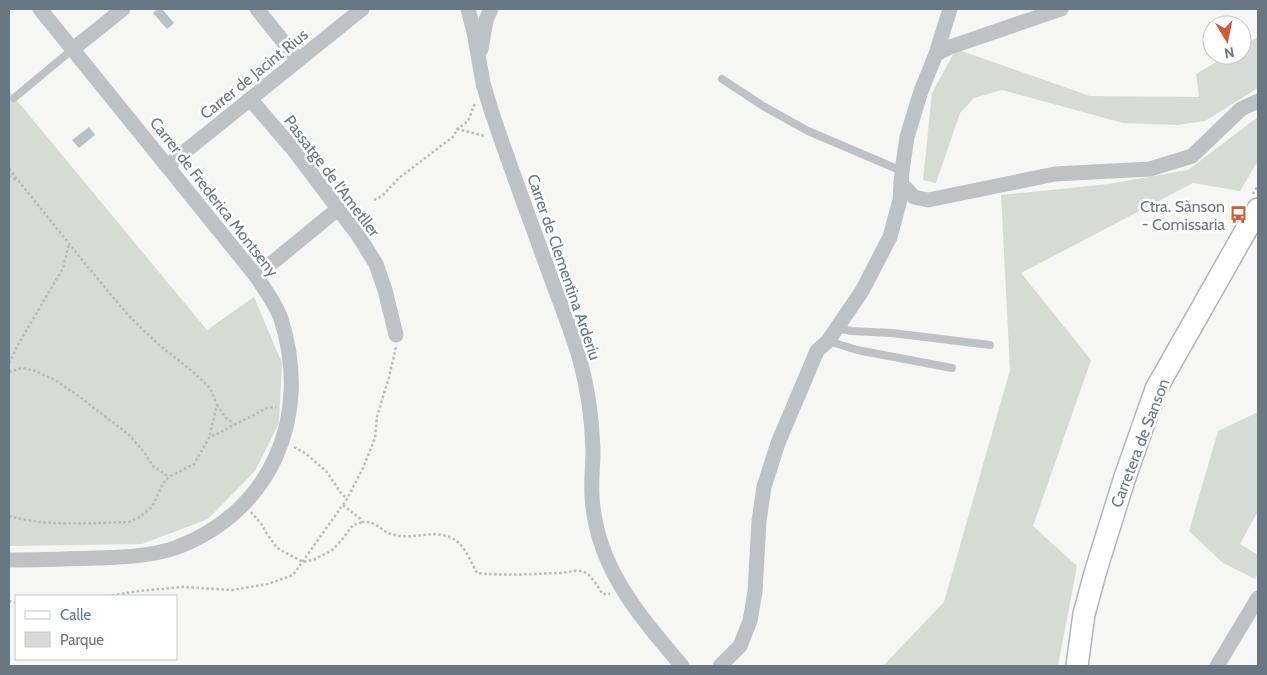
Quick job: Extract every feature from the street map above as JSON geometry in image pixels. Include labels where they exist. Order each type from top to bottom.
[{"type":"street","name":"Carrer de Frederica Montseny","points":[[9,560],[118,557],[159,552],[204,535],[244,503],[257,489],[284,439],[290,410],[291,385],[288,352],[280,318],[256,276],[40,9]]},
{"type":"street","points":[[73,49],[123,9]]},
{"type":"street","points":[[257,9],[298,60]]},
{"type":"street","name":"Carrer de Jacint Rius","points":[[167,166],[362,9]]},
{"type":"street","name":"Carrer de Clementina Arderiu","points":[[468,9],[479,57],[482,83],[580,362],[588,399],[592,449],[592,496],[597,528],[611,568],[624,594],[682,666]]},
{"type":"street","points":[[479,57],[490,9]]},
{"type":"street","points":[[720,666],[740,646],[750,621],[755,592],[758,521],[762,496],[778,442],[817,352],[828,341],[862,291],[890,237],[900,200],[901,177],[907,137],[950,9]]},
{"type":"street","points":[[936,54],[950,47],[1061,9]]},
{"type":"street","name":"Passatge de l'Ametller","points":[[250,99],[293,149],[339,208],[376,264],[385,290],[396,335]]},
{"type":"street","points":[[901,177],[914,197],[928,200],[1055,174],[1150,169],[1192,156],[1242,109],[1258,101]]},
{"type":"street","points":[[256,276],[339,208]]},
{"type":"street","name":"Carretera de Sanson","points":[[1077,666],[1084,614],[1096,570],[1156,389],[1258,209]]},
{"type":"street","points":[[1217,666],[1258,598]]},
{"type":"lane","points":[[14,98],[73,49]]},
{"type":"lane","points":[[722,79],[763,106],[808,131],[901,177]]},
{"type":"lane","points":[[837,328],[990,345]]},
{"type":"lane","points":[[828,341],[857,350],[952,368]]},
{"type":"path","points":[[374,200],[382,196],[400,178],[454,136],[457,129],[468,121],[476,102],[476,93],[482,83]]},
{"type":"path","points":[[457,129],[486,136],[498,132]]},
{"type":"path","points":[[9,169],[128,315],[158,344],[194,372],[210,388],[217,405],[226,418],[234,424]]},
{"type":"path","points":[[9,176],[18,181]]},
{"type":"path","points":[[9,363],[64,268],[69,244]]},
{"type":"path","points":[[113,595],[182,587],[232,590],[268,584],[293,575],[348,499],[363,468],[375,438],[377,417],[389,377],[396,345],[396,335]]},
{"type":"path","points":[[9,372],[22,368],[35,371],[55,380],[128,434],[144,452],[153,466],[169,477]]},
{"type":"path","points":[[9,516],[25,521],[56,523],[129,522],[138,518],[152,506],[163,483],[169,477],[194,464],[209,438],[217,405]]},
{"type":"path","points":[[209,438],[234,424],[249,419],[267,408],[280,407]]},
{"type":"path","points":[[284,439],[305,453],[326,471],[341,493],[348,499]]},
{"type":"path","points":[[244,503],[262,525],[277,548],[302,562],[313,560],[331,551],[353,525],[371,522],[392,535],[418,536],[435,533],[448,535],[460,544],[477,573],[497,575],[561,574],[579,570],[588,574],[603,594],[624,594]]},
{"type":"path","points":[[343,505],[363,522]]},
{"type":"green space","points":[[1258,37],[1258,88],[1205,121],[1177,125],[1123,123],[1002,90],[974,98],[960,113],[936,183],[923,180],[932,93],[956,49],[1090,96],[1199,97],[1196,74],[1211,65],[1252,65],[1252,40]]},
{"type":"green space","points":[[9,91],[207,330],[254,297],[282,363],[279,423],[255,471],[208,519],[142,544],[9,546]]},
{"type":"green space","points":[[1258,117],[1258,161],[1240,191],[1193,183],[1021,273],[1091,360],[1033,526],[1077,566],[1058,666],[883,666],[944,602],[1010,370],[1001,195],[1109,184],[1188,170]]},
{"type":"green space","points":[[1258,412],[1258,511],[1240,544],[1258,555],[1258,574],[1255,579],[1223,563],[1189,531],[1218,431]]},
{"type":"shaded area","points":[[158,9],[162,9],[174,23],[167,29],[153,13]]},
{"type":"shaded area","points":[[89,127],[95,135],[79,148],[72,140]]},
{"type":"place","name":"Ctra. Sànson - Comissaria","points":[[1239,215]]}]
